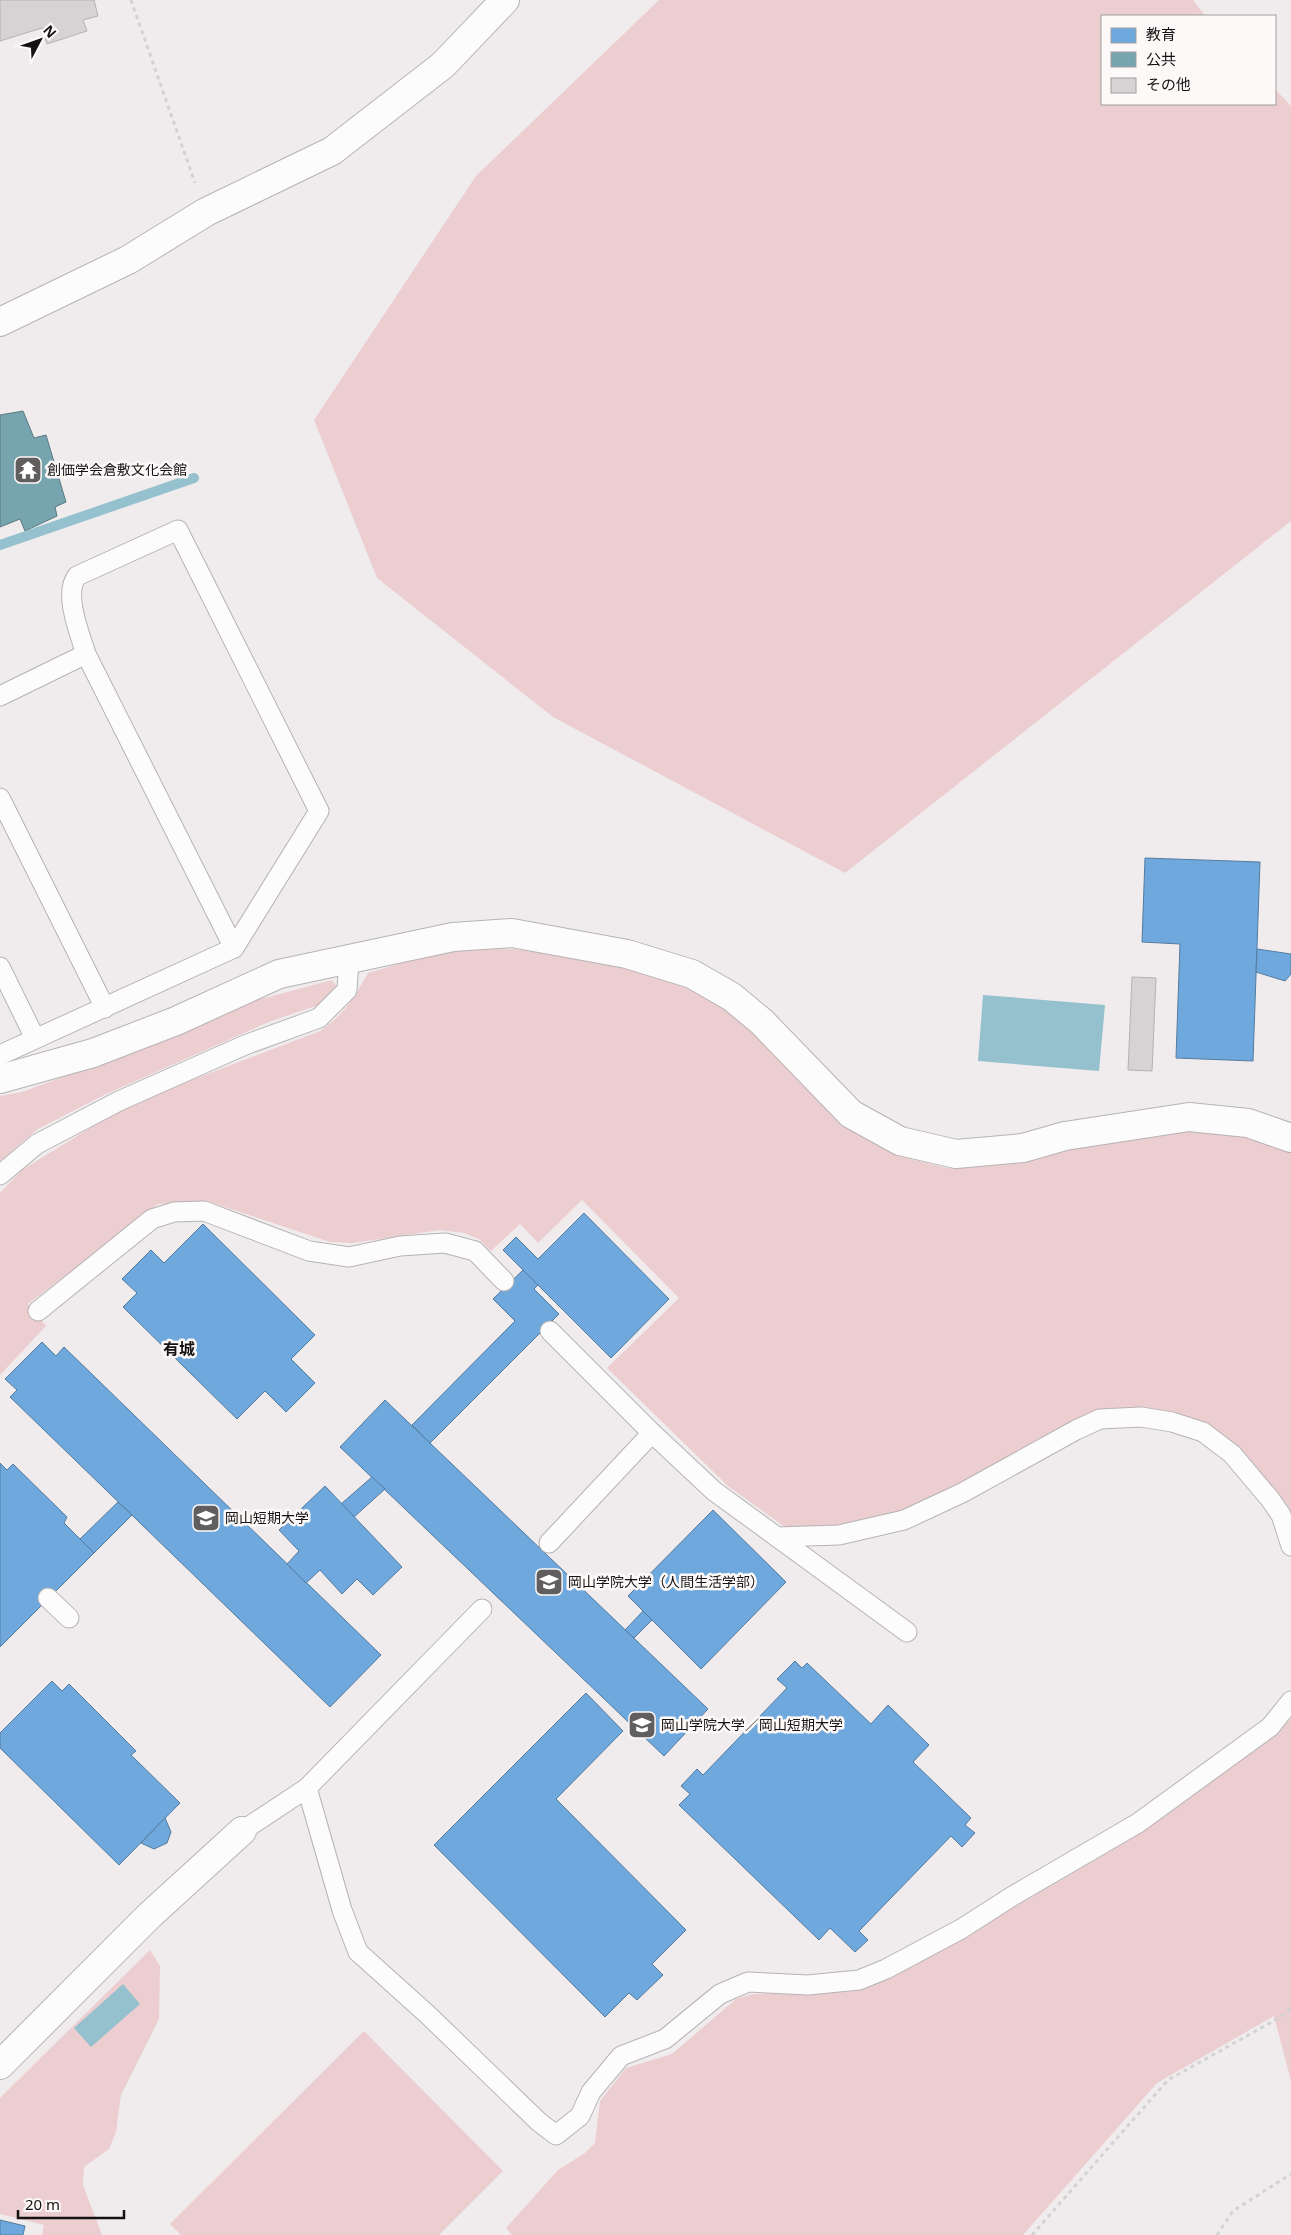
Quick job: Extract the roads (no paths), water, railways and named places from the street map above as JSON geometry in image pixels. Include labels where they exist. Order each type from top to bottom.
[{"type":"street","points":[[0,322],[128,260],[206,212],[332,151],[443,65],[505,0]]},
{"type":"street","points":[[0,1079],[93,1053],[176,1021],[279,974],[453,937],[512,933],[627,954],[692,974],[732,998],[762,1022],[850,1114],[900,1140],[956,1154],[1022,1148],[1065,1136],[1189,1117],[1248,1123],[1291,1138]]},
{"type":"street","points":[[0,2065],[150,1915],[242,1831]]},
{"type":"lane","points":[[0,1055],[234,948],[319,812],[178,530],[77,576],[74,581],[71,599],[86,654],[234,948]]},
{"type":"lane","points":[[0,696],[86,654]]},
{"type":"lane","points":[[0,798],[105,1008]]},
{"type":"lane","points":[[0,1175],[37,1144],[119,1101],[245,1045],[319,1018],[348,990],[349,959]]},
{"type":"lane","points":[[0,967],[31,1030]]},
{"type":"lane","points":[[38,1311],[152,1219],[174,1212],[204,1211],[309,1251],[349,1257],[400,1246],[445,1242],[475,1252],[504,1281]]},
{"type":"lane","points":[[550,1331],[652,1433],[714,1491],[907,1632]]},
{"type":"lane","points":[[777,1537],[839,1535],[872,1529],[904,1520],[962,1493],[1076,1430],[1100,1419],[1141,1417],[1172,1422],[1203,1432],[1232,1454],[1281,1515],[1291,1546]]},
{"type":"lane","points":[[548,1543],[652,1433]]},
{"type":"lane","points":[[48,1598],[69,1618]]},
{"type":"lane","points":[[242,1831],[307,1788],[482,1609]]},
{"type":"lane","points":[[307,1788],[342,1910],[358,1952],[427,2014],[539,2122],[556,2135],[580,2116],[591,2092],[621,2056],[665,2039],[720,1994],[748,1982],[808,1985],[859,1980],[886,1969],[961,1929],[1011,1897],[1138,1822],[1270,1727],[1291,1701]]},
{"type":"water","points":[[983,995],[1105,1005],[1099,1071],[978,1061]]},
{"type":"water","points":[[123,1984],[140,2004],[91,2047],[74,2028]]},
{"type":"waterway","points":[[0,545],[194,478]]},
{"type":"place","name":"創価学会倉敷文化会館","points":[[28,470]]},
{"type":"place","name":"岡山短期大学","points":[[206,1518]]},
{"type":"place","name":"岡山学院大学（人間生活学部）","points":[[549,1582]]},
{"type":"place","name":"岡山学院大学／岡山短期大学","points":[[642,1725]]},
{"type":"district","name":"有城","points":[[179,1349]]}]
